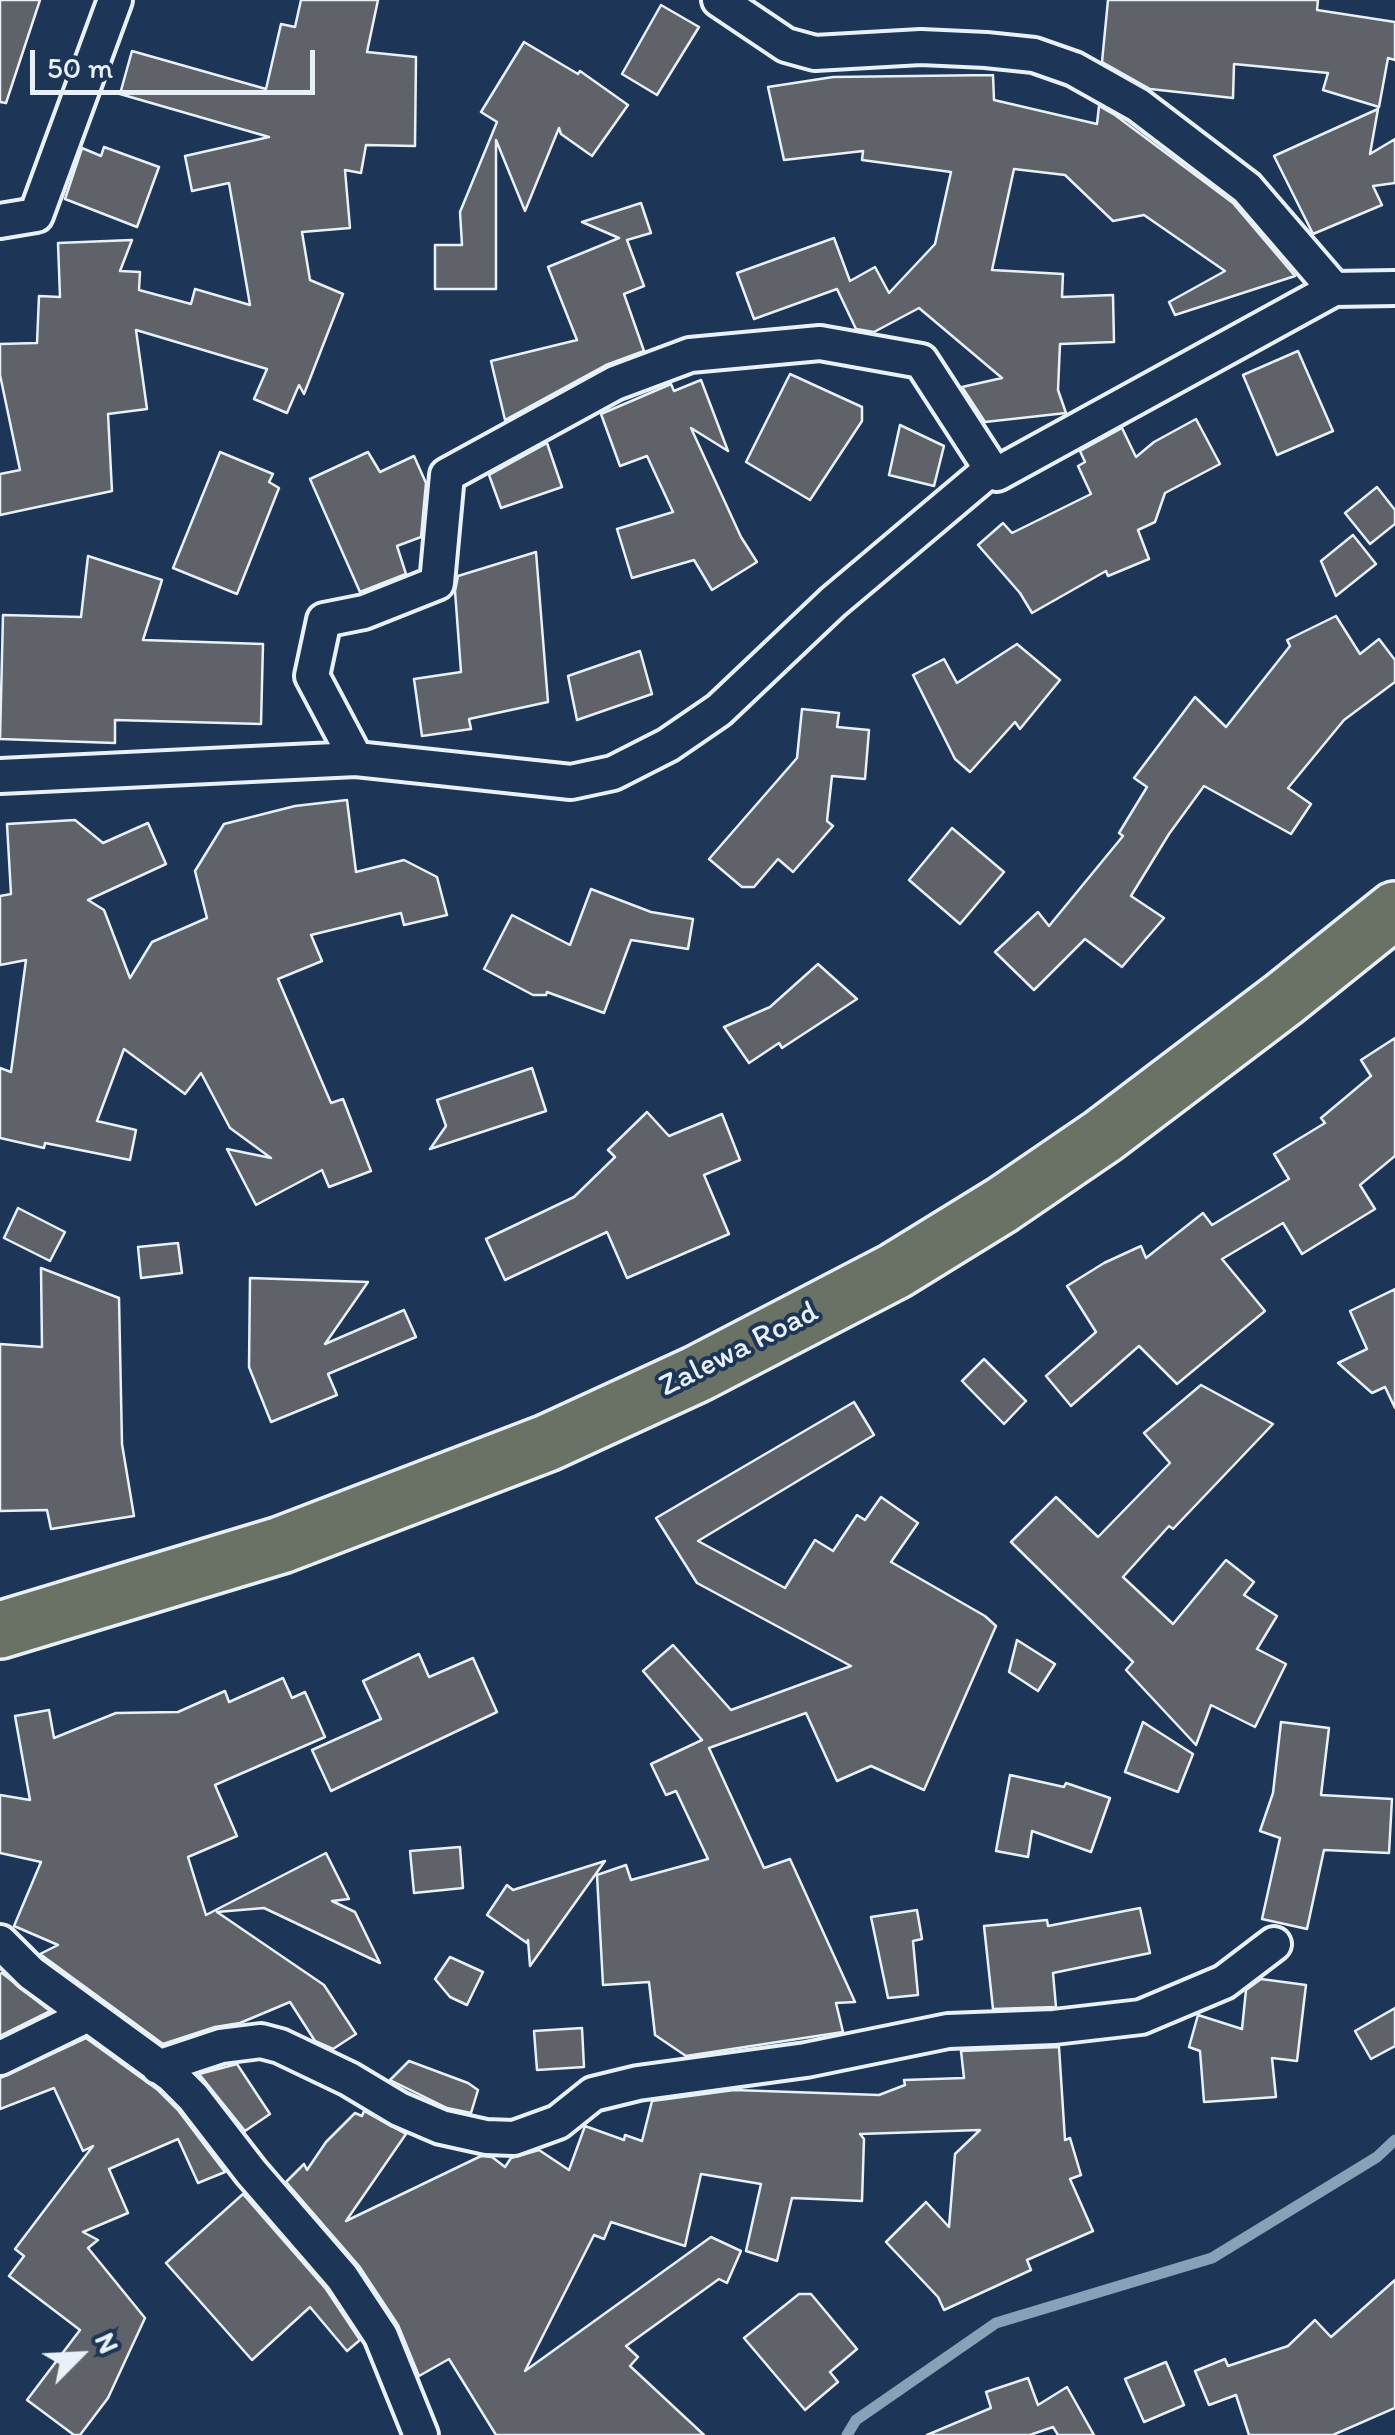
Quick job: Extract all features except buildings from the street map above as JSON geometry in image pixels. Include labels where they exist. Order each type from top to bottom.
[{"type":"highway","name":"Zalewa Road","points":[[0,1630],[282,1545],[547,1442],[697,1374],[878,1280],[1002,1205],[1103,1136],[1395,910]]},
{"type":"street","points":[[0,221],[36,214],[115,0]]},
{"type":"street","points":[[720,0],[786,45],[815,53],[921,47],[986,50],[1034,55],[1074,69],[1138,105],[1247,188],[1334,289]]},
{"type":"street","points":[[356,759],[312,676],[324,620],[364,612],[437,583],[447,476],[615,383],[690,355],[820,343],[921,361],[997,474],[1334,289],[1395,288]]},
{"type":"street","points":[[0,776],[356,759],[571,782],[630,766],[718,710],[832,602],[991,470]]},
{"type":"street","points":[[0,1942],[31,1973],[171,2075],[194,2098],[251,2172],[342,2276],[381,2336],[421,2435]]},
{"type":"street","points":[[158,2067],[221,2046],[261,2041],[280,2046],[441,2127],[486,2138],[514,2138],[558,2122],[593,2094],[638,2083],[806,2060],[948,2031],[1054,2028],[1141,2018],[1224,1982],[1274,1944]]},
{"type":"street","points":[[0,2058],[88,2016]]},
{"type":"waterway","points":[[847,2435],[856,2420],[996,2323],[1212,2258],[1377,2157],[1395,2140]]}]
